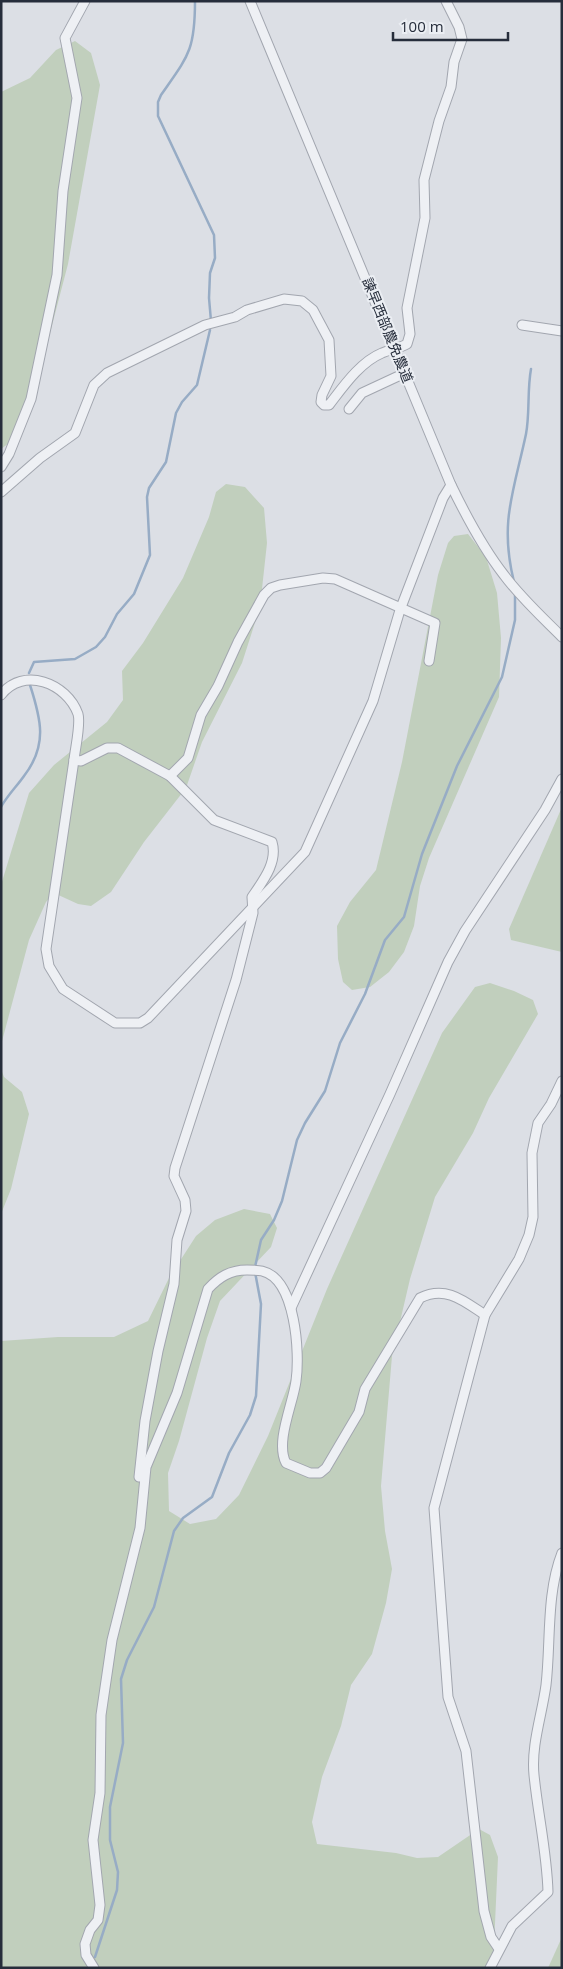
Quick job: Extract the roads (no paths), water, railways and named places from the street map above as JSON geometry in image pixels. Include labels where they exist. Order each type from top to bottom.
[{"type":"street","points":[[1,467],[9,454],[31,399],[57,275],[63,191],[77,98],[65,38],[85,1]]},
{"type":"street","name":"諫早西部農免農道","points":[[250,1],[451,485],[468,519],[503,574],[526,602],[562,637]]},
{"type":"street","points":[[1,492],[40,458],[75,433],[94,385],[99,380],[108,373],[205,324],[235,317],[247,310],[284,299],[302,301],[313,310],[329,340],[331,376],[322,395],[321,402],[324,405],[329,405],[368,361],[383,352],[396,350],[407,344],[410,334],[407,308],[425,218],[424,180],[439,121],[452,88],[454,62],[462,39],[459,27],[446,1]]},
{"type":"street","points":[[522,325],[562,331]]},
{"type":"street","points":[[350,409],[362,393],[405,372]]},
{"type":"street","points":[[1,695],[21,680],[38,679],[54,687],[71,700],[79,716],[46,949],[49,966],[63,989],[115,1023],[140,1022],[148,1018],[305,852],[373,701],[402,606],[443,498],[451,485]]},
{"type":"street","points":[[170,776],[188,758],[201,715],[218,686],[238,642],[264,595],[271,588],[323,578],[335,578],[402,606],[435,623],[429,661]]},
{"type":"street","points":[[74,760],[81,761],[107,748],[118,748],[170,776],[214,820],[272,842],[275,850],[264,879],[252,896],[254,913],[236,980],[175,1168],[174,1176],[185,1200],[186,1211],[177,1240],[174,1284],[158,1351],[145,1421],[138,1484],[142,1494]]},
{"type":"street","points":[[291,1308],[401,1070],[448,962],[465,931],[545,810],[562,779]]},
{"type":"street","points":[[499,1949],[491,1937],[484,1911],[466,1751],[448,1697],[434,1508],[485,1315],[519,1259],[529,1235],[532,1217],[532,1153],[538,1123],[551,1104],[562,1081]]},
{"type":"street","points":[[94,1968],[86,1955],[85,1944],[90,1930],[98,1920],[100,1906],[93,1840],[100,1793],[100,1715],[112,1640],[140,1528],[146,1467],[177,1393],[208,1289],[215,1281],[227,1273],[237,1270],[263,1271],[275,1278],[285,1291],[291,1308],[297,1352],[296,1381],[283,1441],[282,1456],[286,1463],[310,1473],[320,1473],[326,1468],[359,1412],[365,1389],[420,1298],[430,1293],[456,1295],[485,1315]]},
{"type":"street","points":[[490,1968],[499,1949],[522,1915],[548,1892],[548,1870],[534,1775],[534,1750],[546,1680],[553,1586],[562,1553]]},
{"type":"waterway","points":[[195,1],[195,18],[188,52],[178,71],[161,95],[158,102],[158,116],[214,235],[215,258],[210,273],[209,298],[211,321]]},
{"type":"waterway","points":[[29,673],[34,662],[75,659],[96,647],[105,637],[117,614],[134,594],[150,555],[147,497],[149,488],[166,462],[176,413],[182,402],[197,385],[210,330]]},
{"type":"waterway","points":[[514,582],[508,542],[508,524],[513,490],[526,434],[531,369]]},
{"type":"waterway","points":[[255,1267],[261,1240],[274,1220],[282,1201],[297,1140],[325,1091],[340,1043],[365,994],[385,940],[404,917],[422,854],[457,766],[502,677],[515,620],[515,595]]},
{"type":"waterway","points":[[1,807],[32,765],[37,753],[40,732],[39,721],[30,685]]},
{"type":"waterway","points":[[95,1957],[117,1890],[118,1872],[110,1840],[110,1807],[123,1743],[121,1679],[127,1660],[154,1607],[174,1531],[183,1518],[212,1497],[229,1453],[250,1415],[256,1396],[261,1304],[255,1272]]}]
